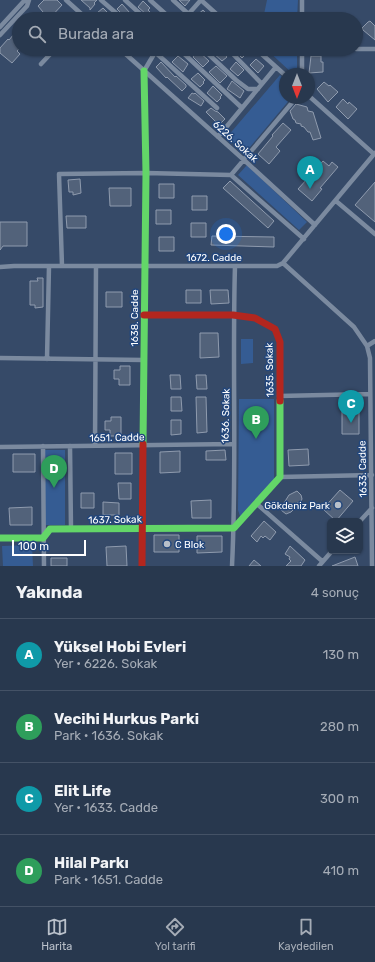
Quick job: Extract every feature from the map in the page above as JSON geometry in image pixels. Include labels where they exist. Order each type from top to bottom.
[{"type":"street","points":[[14,12],[24,1],[29,0]]},
{"type":"street","points":[[21,12],[27,6],[29,0]]},
{"type":"street","points":[[66,0],[78,12]]},
{"type":"street","points":[[101,0],[115,12]]},
{"type":"street","points":[[124,0],[138,12]]},
{"type":"street","points":[[150,0],[163,12]]},
{"type":"street","points":[[173,0],[186,12]]},
{"type":"street","points":[[190,12],[201,0],[214,12]]},
{"type":"street","points":[[302,0],[302,12]]},
{"type":"street","points":[[0,27],[12,14]]},
{"type":"street","points":[[0,35],[12,22]]},
{"type":"street","points":[[363,48],[375,49]]},
{"type":"street","points":[[41,64],[48,56]]},
{"type":"street","name":"6226. Sokak","points":[[128,56],[315,225]]},
{"type":"street","points":[[144,71],[153,56]]},
{"type":"street","points":[[163,56],[217,108]]},
{"type":"street","points":[[186,56],[242,108]]},
{"type":"street","points":[[210,56],[248,89],[258,89]]},
{"type":"street","points":[[235,56],[262,84]]},
{"type":"street","points":[[264,56],[279,70]]},
{"type":"street","points":[[302,56],[302,68]]},
{"type":"street","points":[[218,137],[276,67]]},
{"type":"street","name":"1638. Cadde","points":[[142,566],[146,173],[144,71]]},
{"type":"street","points":[[283,263],[374,154],[315,101]]},
{"type":"street","points":[[231,175],[291,104]]},
{"type":"street","points":[[62,266],[59,174],[146,173],[231,175],[304,239]]},
{"type":"street","points":[[336,201],[375,234]]},
{"type":"street","name":"1672. Cadde","points":[[0,267],[277,266],[283,263]]},
{"type":"street","name":"1633. Cadde","points":[[283,263],[354,327],[367,346],[370,358],[372,566]]},
{"type":"street","points":[[47,359],[49,266]]},
{"type":"street","points":[[95,446],[96,266]]},
{"type":"street","name":"1636. Sokak","points":[[232,566],[234,528],[233,315],[235,266]]},
{"type":"street","name":"1635. Sokak","points":[[144,315],[233,315],[256,318],[275,329],[280,342],[280,477]]},
{"type":"street","points":[[367,346],[375,341]]},
{"type":"street","points":[[0,358],[144,360]]},
{"type":"street","points":[[279,396],[370,394]]},
{"type":"street","name":"1651. Cadde","points":[[0,447],[234,444]]},
{"type":"street","points":[[43,446],[44,566]]},
{"type":"street","points":[[70,446],[71,529]]},
{"type":"street","points":[[234,528],[280,477],[372,475]]},
{"type":"street","points":[[257,504],[322,561]]},
{"type":"street","points":[[363,518],[372,508]]},
{"type":"street","name":"1637. Sokak","points":[[44,538],[50,529],[234,528]]},
{"type":"street","points":[[0,538],[44,538]]},
{"type":"street","points":[[318,566],[329,554]]},
{"type":"shaded area","points":[[267,0],[298,0],[297,12],[264,12]]},
{"type":"shaded area","points":[[274,56],[297,56],[297,68],[287,68]]},
{"type":"shaded area","points":[[279,76],[279,104],[286,104],[245,153],[227,137]]},
{"type":"shaded area","points":[[247,165],[307,222],[299,230],[238,175]]},
{"type":"shaded area","points":[[241,339],[253,339],[253,363],[241,364]]},
{"type":"shaded area","points":[[239,399],[274,399],[274,481],[242,517],[240,516],[238,510]]},
{"type":"shaded area","points":[[43,450],[65,450],[65,525],[43,525]]},
{"type":"shaded area","points":[[32,545],[33,566],[3,566],[2,546]]},
{"type":"building","points":[[44,0],[57,0],[62,5],[56,12],[43,12],[38,6]]},
{"type":"building","points":[[81,0],[97,0],[90,10],[90,8]]},
{"type":"building","points":[[179,0],[190,0],[185,6]]},
{"type":"building","points":[[143,1],[150,8],[148,10],[150,12],[144,12],[138,7]]},
{"type":"building","points":[[122,4],[129,12],[120,12],[117,9]]},
{"type":"building","points":[[103,8],[107,12],[98,12]]},
{"type":"building","points":[[370,21],[375,26],[375,40],[363,30],[363,27]]},
{"type":"building","points":[[12,36],[12,56],[18,56],[12,63],[0,53],[0,48],[8,39],[9,40]]},
{"type":"building","points":[[178,56],[188,64],[183,72],[172,62]]},
{"type":"building","points":[[204,56],[209,61],[203,67],[193,57]]},
{"type":"building","points":[[216,56],[226,56],[227,57],[222,61]]},
{"type":"building","points":[[311,56],[321,56],[321,62],[323,62],[323,72],[315,73],[315,68],[310,68]]},
{"type":"building","points":[[256,59],[264,66],[258,73],[250,65]]},
{"type":"building","points":[[161,62],[175,77],[176,76],[186,85],[182,91],[167,77],[166,78],[156,67]]},
{"type":"building","points":[[236,62],[244,70],[238,76],[230,69]]},
{"type":"building","points":[[216,66],[227,76],[220,83],[209,72]]},
{"type":"building","points":[[198,73],[205,80],[200,87],[191,79]]},
{"type":"building","points":[[232,81],[244,91],[240,98],[227,89]]},
{"type":"building","points":[[324,82],[338,92],[328,102],[317,89]]},
{"type":"building","points":[[213,86],[222,95],[217,102],[207,93]]},
{"type":"building","points":[[192,93],[195,93],[204,101],[201,106],[188,98]]},
{"type":"building","points":[[343,99],[357,109],[348,119],[336,107]]},
{"type":"building","points":[[296,104],[307,107],[308,111],[313,112],[321,138],[313,140],[310,132],[301,126],[301,124],[296,123],[290,111]]},
{"type":"building","points":[[211,108],[225,119],[219,125],[206,112]]},
{"type":"building","points":[[283,123],[291,130],[276,147],[280,151],[269,164],[258,154]]},
{"type":"building","points":[[323,161],[329,166],[332,162],[338,167],[320,188],[322,189],[312,201],[298,189],[308,178],[313,182],[320,175],[315,170]]},
{"type":"building","points":[[80,179],[81,193],[73,195],[73,192],[69,192],[68,180]]},
{"type":"building","points":[[230,181],[274,221],[268,228],[223,188]]},
{"type":"building","points":[[375,182],[375,222],[355,205]]},
{"type":"building","points":[[159,184],[174,184],[174,198],[159,198]]},
{"type":"building","points":[[109,188],[131,188],[131,206],[110,206]]},
{"type":"building","points":[[192,196],[207,196],[207,210],[192,210]]},
{"type":"building","points":[[156,210],[171,210],[171,224],[156,224]]},
{"type":"building","points":[[66,216],[86,216],[86,228],[67,228]]},
{"type":"building","points":[[0,222],[27,222],[27,246],[3,246],[0,250]]},
{"type":"building","points":[[191,223],[206,223],[206,237],[191,237]]},
{"type":"building","points":[[212,236],[274,237],[274,247],[211,245]]},
{"type":"building","points":[[159,237],[174,237],[174,251],[159,251]]},
{"type":"building","points":[[37,278],[43,278],[43,307],[35,308],[35,305],[30,305],[30,281],[38,281]]},
{"type":"building","points":[[186,290],[201,290],[201,303],[186,303]]},
{"type":"building","points":[[210,290],[228,290],[229,303],[211,304]]},
{"type":"building","points":[[106,292],[122,292],[122,307],[106,307]]},
{"type":"building","points":[[200,333],[218,333],[219,357],[200,358]]},
{"type":"building","points":[[120,366],[130,366],[130,385],[119,385],[119,379],[114,379],[114,370],[120,370]]},
{"type":"building","points":[[170,375],[180,375],[181,389],[171,389]]},
{"type":"building","points":[[196,375],[206,375],[207,389],[197,389]]},
{"type":"building","points":[[171,397],[181,397],[182,411],[171,411]]},
{"type":"building","points":[[196,397],[206,397],[207,432],[197,433]]},
{"type":"building","points":[[342,411],[359,411],[359,434],[342,434]]},
{"type":"building","points":[[111,417],[121,417],[121,436],[110,436],[110,430],[105,430],[105,421],[111,421]]},
{"type":"building","points":[[171,420],[181,420],[181,434],[171,435]]},
{"type":"building","points":[[308,449],[309,465],[289,466],[288,450]]},
{"type":"building","points":[[225,450],[226,460],[206,460],[206,451]]},
{"type":"building","points":[[180,451],[180,472],[160,473],[160,452]]},
{"type":"building","points":[[115,453],[132,453],[132,474],[115,474]]},
{"type":"building","points":[[13,454],[35,454],[35,472],[13,472]]},
{"type":"building","points":[[118,483],[131,483],[131,499],[119,499]]},
{"type":"building","name":"Gökdeniz Park","points":[[340,490],[353,501],[339,518],[333,518],[323,509]]},
{"type":"building","points":[[297,491],[301,495],[302,499],[300,503],[297,503],[294,506],[294,509],[291,512],[286,514],[281,510],[284,503],[289,495]]},
{"type":"building","points":[[81,493],[94,493],[94,508],[81,508]]},
{"type":"building","points":[[211,500],[211,518],[192,518],[191,501]]},
{"type":"building","points":[[103,502],[119,503],[119,515],[103,515]]},
{"type":"building","points":[[32,507],[32,525],[10,525],[9,508]]},
{"type":"building","points":[[264,521],[276,532],[270,540],[265,536],[263,538],[261,536],[257,542],[251,536]]},
{"type":"building","name":"C Blok","points":[[154,535],[179,535],[179,552],[154,552]]},
{"type":"building","points":[[197,536],[222,536],[222,552],[197,553]]},
{"type":"building","points":[[126,546],[127,566],[107,566],[106,547]]},
{"type":"building","points":[[290,546],[305,560],[301,566],[286,566],[291,561],[289,559],[290,557],[285,554]]},
{"type":"building","points":[[355,557],[358,566],[332,566]]},
{"type":"building","points":[[51,558],[67,558],[67,566],[51,566]]},
{"type":"building","points":[[254,560],[261,566],[249,566]]},
{"type":"traffic: fast","points":[[143,444],[146,173],[144,71]]},
{"type":"traffic: fast","points":[[0,538],[43,538],[50,529],[234,528],[280,477],[280,401]]},
{"type":"traffic: jam","points":[[144,315],[233,315],[255,318],[275,329],[280,342],[280,401]]},
{"type":"traffic: jam","points":[[142,566],[143,444]]},
{"type":"place","name":"Yüksel Hobi Evleri","points":[[310,189]]},
{"type":"place","name":"Elit Life","points":[[351,423]]},
{"type":"place","name":"Vecihi Hurkus Parki","points":[[256,439]]},
{"type":"place","name":"Hilal Parkı","points":[[54,488]]},
{"type":"place","name":"Gökdeniz Park","points":[[338,505]]},
{"type":"place","name":"C Blok","points":[[167,544]]}]
